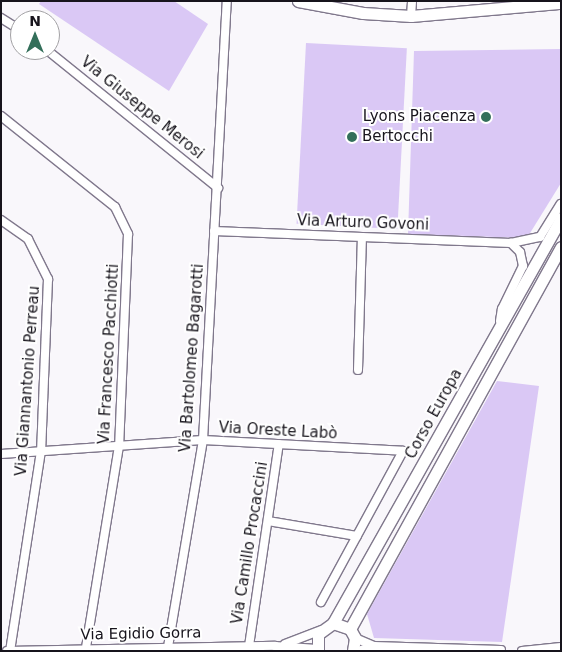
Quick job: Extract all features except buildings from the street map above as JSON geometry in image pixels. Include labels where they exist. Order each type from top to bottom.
[{"type":"main road","points":[[298,1],[363,13],[411,16],[561,5]]},
{"type":"main road","name":"Corso Europa","points":[[333,623],[561,218]]},
{"type":"main road","name":"Corso Europa","points":[[354,651],[352,634],[561,246]]},
{"type":"main road","points":[[318,650],[316,639],[321,630],[333,623],[352,634]]},
{"type":"street","points":[[218,188],[227,1]]},
{"type":"street","points":[[411,16],[412,1]]},
{"type":"street","name":"Via Giuseppe Merosi","points":[[59,60],[218,188]]},
{"type":"street","name":"Via Francesco Pacchiotti","points":[[1,116],[115,207],[128,234],[119,446],[86,648]]},
{"type":"street","name":"Via Bartolomeo Bagarotti","points":[[168,647],[203,440],[218,188]]},
{"type":"street","name":"Via Arturo Govoni","points":[[214,231],[511,243],[540,237],[561,204]]},
{"type":"street","name":"Via Giannantonio Perreau","points":[[1,220],[28,239],[48,279],[41,451],[9,651]]},
{"type":"street","points":[[358,370],[362,237]]},
{"type":"street","points":[[499,328],[502,309],[523,266],[520,252],[511,243]]},
{"type":"street","name":"Via Oreste Labò","points":[[1,454],[203,440],[403,451],[357,536]]},
{"type":"street","name":"Via Camillo Procaccini","points":[[249,646],[279,444]]},
{"type":"street","points":[[268,521],[357,536],[321,602]]},
{"type":"street","name":"Via Egidio Gorra","points":[[276,646],[306,638],[321,630]]},
{"type":"street","points":[[352,634],[374,646]]},
{"type":"street","name":"Via Egidio Gorra","points":[[9,651],[249,646],[276,646],[318,650]]},
{"type":"street","points":[[358,651],[374,646],[502,650]]},
{"type":"street","points":[[522,651],[561,647]]},
{"type":"street","points":[[446,649],[456,651]]},
{"type":"shaded area","points":[[41,1],[174,1],[208,24],[169,91],[60,18],[60,10],[48,10],[39,4]]},
{"type":"shaded area","name":"Bertocchi","points":[[306,43],[407,48],[397,229],[297,224]]},
{"type":"shaded area","name":"Lyons Piacenza","points":[[561,49],[561,183],[527,238],[408,234],[414,51]]},
{"type":"shaded area","points":[[497,381],[539,386],[502,642],[374,638],[367,614]]},
{"type":"place","name":"Lyons Piacenza","points":[[486,117]]},
{"type":"place","name":"Bertocchi","points":[[352,137]]}]
